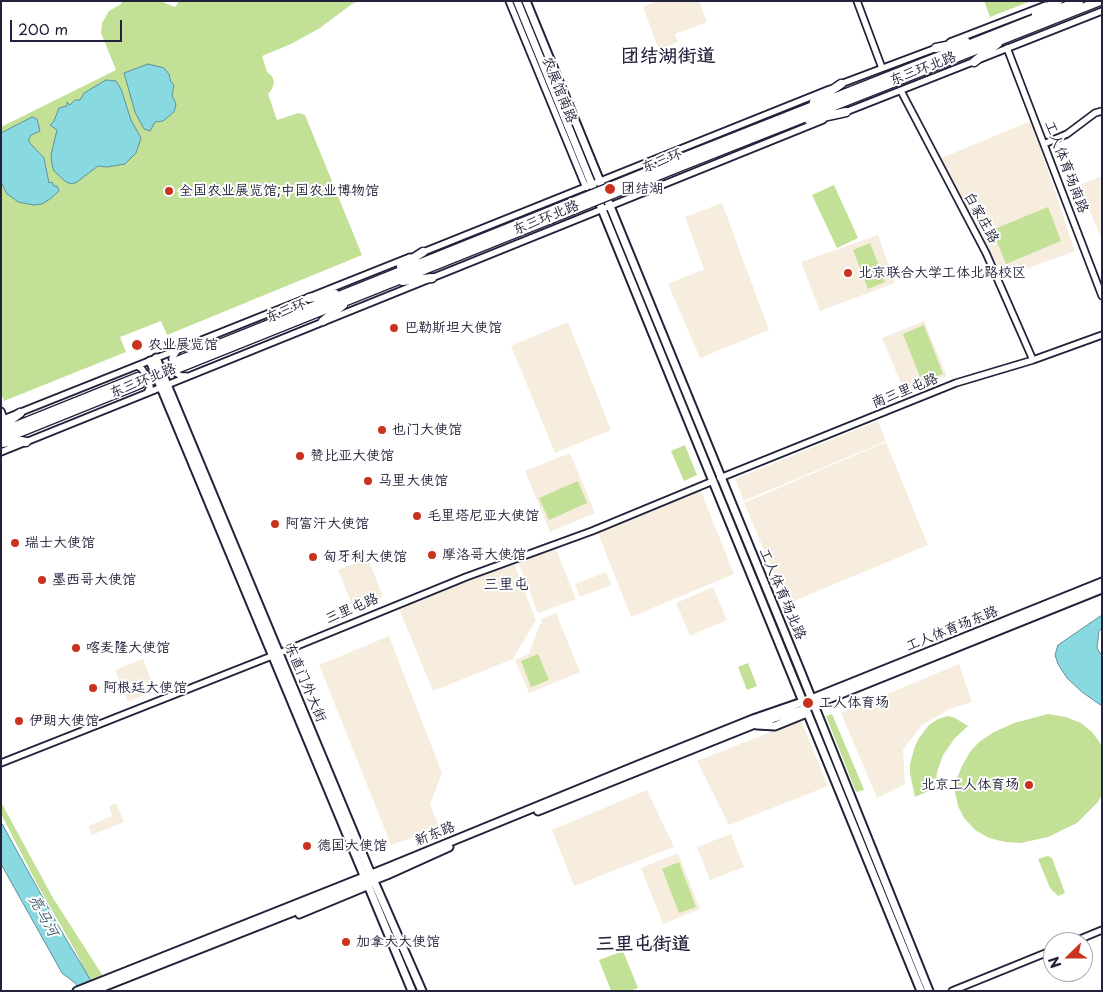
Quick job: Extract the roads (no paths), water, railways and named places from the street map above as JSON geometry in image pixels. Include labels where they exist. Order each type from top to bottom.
[{"type":"highway","points":[[1012,27],[1056,1]]},
{"type":"highway","name":"东三环","points":[[178,365],[800,112],[1079,1]]},
{"type":"highway","name":"东三环","points":[[670,166],[790,124],[1100,1]]},
{"type":"highway","points":[[936,48],[985,38]]},
{"type":"highway","points":[[974,62],[1004,38]]},
{"type":"highway","points":[[800,112],[841,84]]},
{"type":"highway","points":[[790,124],[846,112]]},
{"type":"highway","points":[[390,279],[423,252]]},
{"type":"highway","points":[[390,279],[432,278]]},
{"type":"highway","points":[[309,298],[348,296]]},
{"type":"highway","points":[[323,321],[348,296]]},
{"type":"highway","points":[[1,432],[139,380],[1,442]]},
{"type":"highway","points":[[1,427],[20,413]]},
{"type":"highway","points":[[1,442],[26,442]]},
{"type":"main road","name":"农展馆南路","points":[[517,1],[590,186]]},
{"type":"main road","name":"农展馆南路","points":[[526,1],[610,207]]},
{"type":"main road","name":"工人体育场北路","points":[[590,186],[602,210],[812,702],[929,991]]},
{"type":"main road","name":"工人体育场北路","points":[[610,207],[805,708],[921,991]]},
{"type":"main road","name":"东直门外大街","points":[[153,360],[369,879],[412,991]]},
{"type":"main road","name":"工人体育场东路","points":[[812,702],[1102,582]]},
{"type":"main road","name":"工人体育场东路","points":[[812,702],[1102,589]]},
{"type":"main road","points":[[805,708],[812,702]]},
{"type":"main road","name":"新东路","points":[[77,991],[100,985],[755,724],[774,726],[805,708]]},
{"type":"main road","name":"新东路","points":[[369,879],[679,748],[805,708]]},
{"type":"main road","name":"东直门外大街","points":[[369,879],[422,991]]},
{"type":"main road","name":"新东路","points":[[93,991],[100,985]]},
{"type":"street","name":"农展馆南路","points":[[509,1],[584,183],[590,186]]},
{"type":"street","points":[[857,1],[882,68]]},
{"type":"street","name":"东三环北路","points":[[3,419],[590,186],[841,84],[1056,1]]},
{"type":"street","name":"东三环北路","points":[[1,452],[812,124],[1102,12]]},
{"type":"street","name":"工人体育场南路","points":[[1007,48],[1102,296]]},
{"type":"street","name":"白家庄路","points":[[901,91],[986,253],[1033,360]]},
{"type":"street","points":[[1044,144],[1067,134],[1095,113],[1102,111]]},
{"type":"street","points":[[642,164],[652,189]]},
{"type":"street","points":[[556,199],[566,224]]},
{"type":"street","name":"南三里屯路","points":[[717,480],[956,384],[1033,360],[1102,335]]},
{"type":"street","points":[[179,349],[172,358],[174,368],[181,376],[188,376]]},
{"type":"street","points":[[137,366],[142,369],[148,379],[150,387],[148,392]]},
{"type":"street","points":[[1,411],[3,419]]},
{"type":"street","name":"三里屯路","points":[[1,764],[448,584],[576,537],[717,480]]},
{"type":"street","name":"新东路","points":[[299,915],[369,879]]},
{"type":"street","points":[[952,991],[1043,954]]},
{"type":"water","points":[[148,64],[164,68],[169,74],[174,85],[172,95],[176,104],[174,112],[163,121],[155,122],[150,131],[144,129],[135,112],[124,73]]},
{"type":"water","points":[[106,80],[116,81],[121,89],[131,120],[141,138],[136,153],[125,164],[107,167],[98,166],[77,182],[72,184],[66,182],[54,171],[52,165],[51,155],[57,130],[50,125],[54,121],[59,108],[67,106],[67,102],[70,105],[75,100],[80,100],[84,93]]},
{"type":"water","points":[[32,117],[37,119],[40,131],[31,135],[29,142],[44,158],[49,183],[52,182],[54,186],[57,186],[59,191],[42,204],[34,205],[18,202],[7,194],[1,182],[1,133]]},
{"type":"water","points":[[1102,615],[1102,628],[1099,631],[1097,648],[1102,656],[1102,706],[1082,692],[1067,678],[1058,664],[1055,655],[1058,645]]},
{"type":"water","name":"亮马河","points":[[1,822],[97,991],[81,991],[75,983],[62,973],[1,864]]},
{"type":"tunnel","points":[[138,377],[177,361]]},
{"type":"tunnel","points":[[140,384],[179,368]]},
{"type":"place","name":"团结湖","points":[[610,189]]},
{"type":"place","name":"全国农业展览馆;中国农业博物馆","points":[[169,191]]},
{"type":"place","name":"北京联合大学工体北路校区","points":[[848,273]]},
{"type":"place","name":"巴勒斯坦大使馆","points":[[394,328]]},
{"type":"place","name":"农业展览馆","points":[[137,345]]},
{"type":"place","name":"也门大使馆","points":[[382,430]]},
{"type":"place","name":"赞比亚大使馆","points":[[300,456]]},
{"type":"place","name":"马里大使馆","points":[[368,481]]},
{"type":"place","name":"毛里塔尼亚大使馆","points":[[417,516]]},
{"type":"place","name":"阿富汗大使馆","points":[[275,524]]},
{"type":"place","name":"瑞士大使馆","points":[[15,543]]},
{"type":"place","name":"摩洛哥大使馆","points":[[432,555]]},
{"type":"place","name":"匈牙利大使馆","points":[[313,557]]},
{"type":"place","name":"墨西哥大使馆","points":[[42,580]]},
{"type":"place","name":"喀麦隆大使馆","points":[[76,648]]},
{"type":"place","name":"阿根廷大使馆","points":[[93,688]]},
{"type":"place","name":"工人体育场","points":[[808,703]]},
{"type":"place","name":"伊朗大使馆","points":[[19,721]]},
{"type":"place","name":"北京工人体育场","points":[[1029,785]]},
{"type":"place","name":"德国大使馆","points":[[307,846]]},
{"type":"place","name":"加拿大大使馆","points":[[346,942]]},
{"type":"district","name":"团结湖街道","points":[[668,57]]},
{"type":"district","name":"三里屯","points":[[506,585]]},
{"type":"district","name":"三里屯街道","points":[[643,945]]}]
